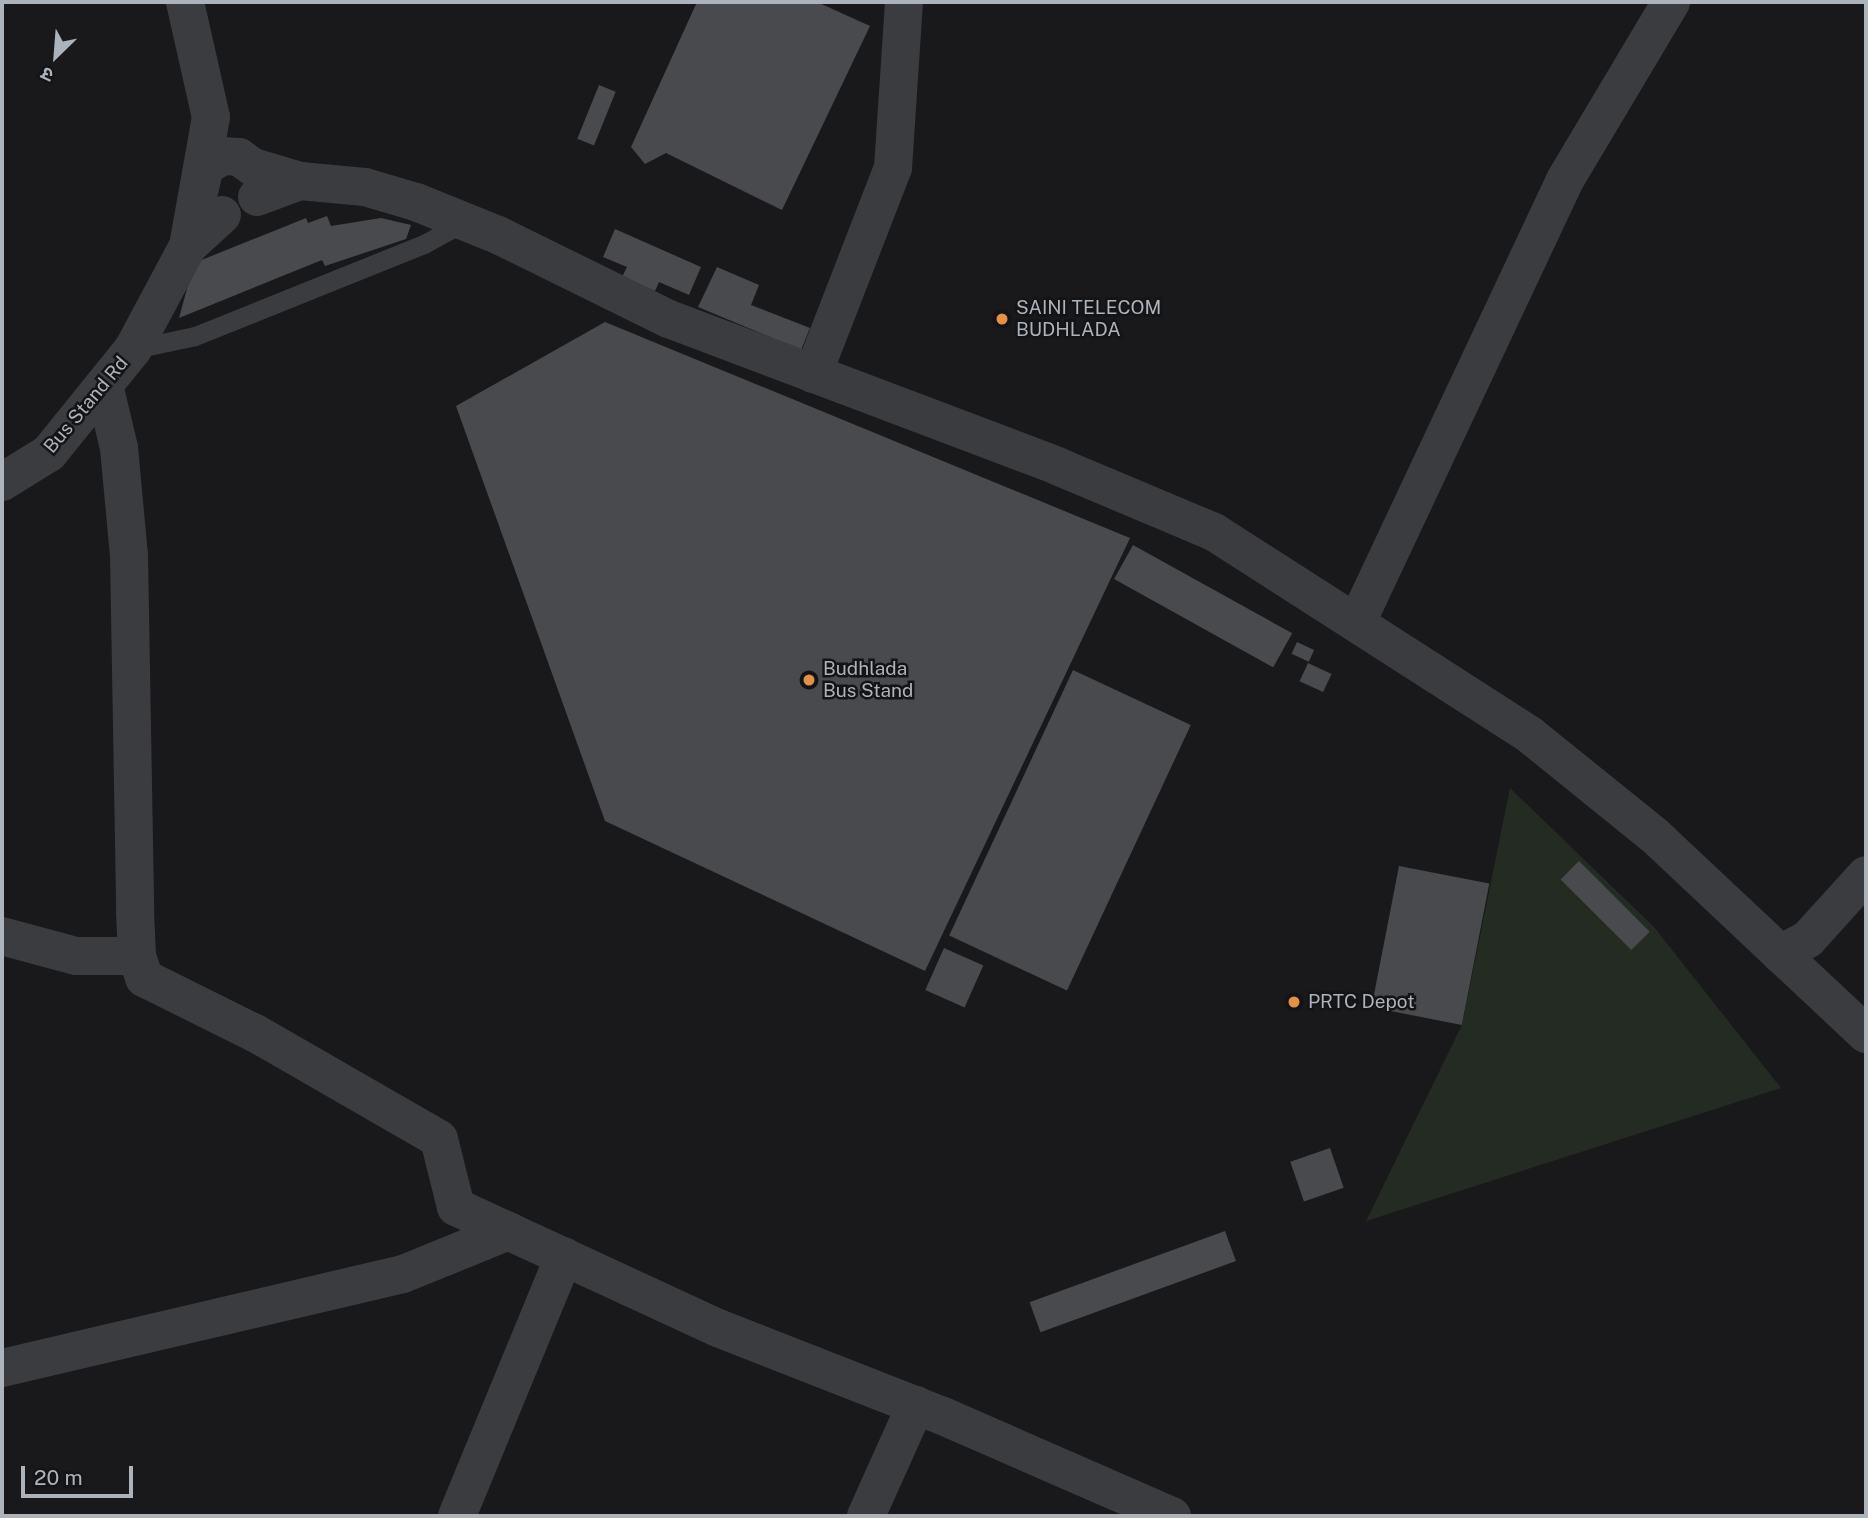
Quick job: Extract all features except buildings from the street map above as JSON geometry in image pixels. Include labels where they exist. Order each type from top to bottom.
[{"type":"street","points":[[186,2],[211,117],[250,174]]},
{"type":"street","points":[[813,374],[893,168],[904,2]]},
{"type":"street","points":[[1358,620],[1564,180],[1671,2]]},
{"type":"street","points":[[188,246],[211,117]]},
{"type":"street","points":[[250,174],[237,215],[222,215],[210,208],[200,191],[199,180],[205,167],[222,156],[250,174],[365,187],[465,222],[669,319],[1057,466],[1214,532],[1358,620],[1530,735],[1654,835],[1866,1034]]},
{"type":"street","points":[[188,246],[222,215]]},
{"type":"street","name":"Bus Stand Rd","points":[[2,482],[49,453],[104,385],[132,349],[188,246]]},
{"type":"street","points":[[104,385],[119,448],[129,555],[137,956],[144,978],[255,1033],[439,1139],[456,1207],[718,1328],[916,1405],[1172,1516]]},
{"type":"street","points":[[1780,954],[1808,939],[1866,875]]},
{"type":"street","points":[[2,936],[76,956],[137,956]]},
{"type":"street","points":[[2,1368],[404,1274],[509,1231]]},
{"type":"street","points":[[457,1516],[564,1256]]},
{"type":"street","points":[[866,1516],[916,1405]]},
{"type":"lane","points":[[132,349],[195,336],[424,244],[465,222]]},
{"type":"shaded area","points":[[1510,788],[1654,927],[1781,1088],[1366,1221],[1462,1025]]},
{"type":"place","name":"SAINI TELECOM BUDHLADA","points":[[1002,319]]},
{"type":"place","name":"Budhlada Bus Stand","points":[[809,680]]},
{"type":"place","name":"PRTC Depot","points":[[1294,1002]]}]
